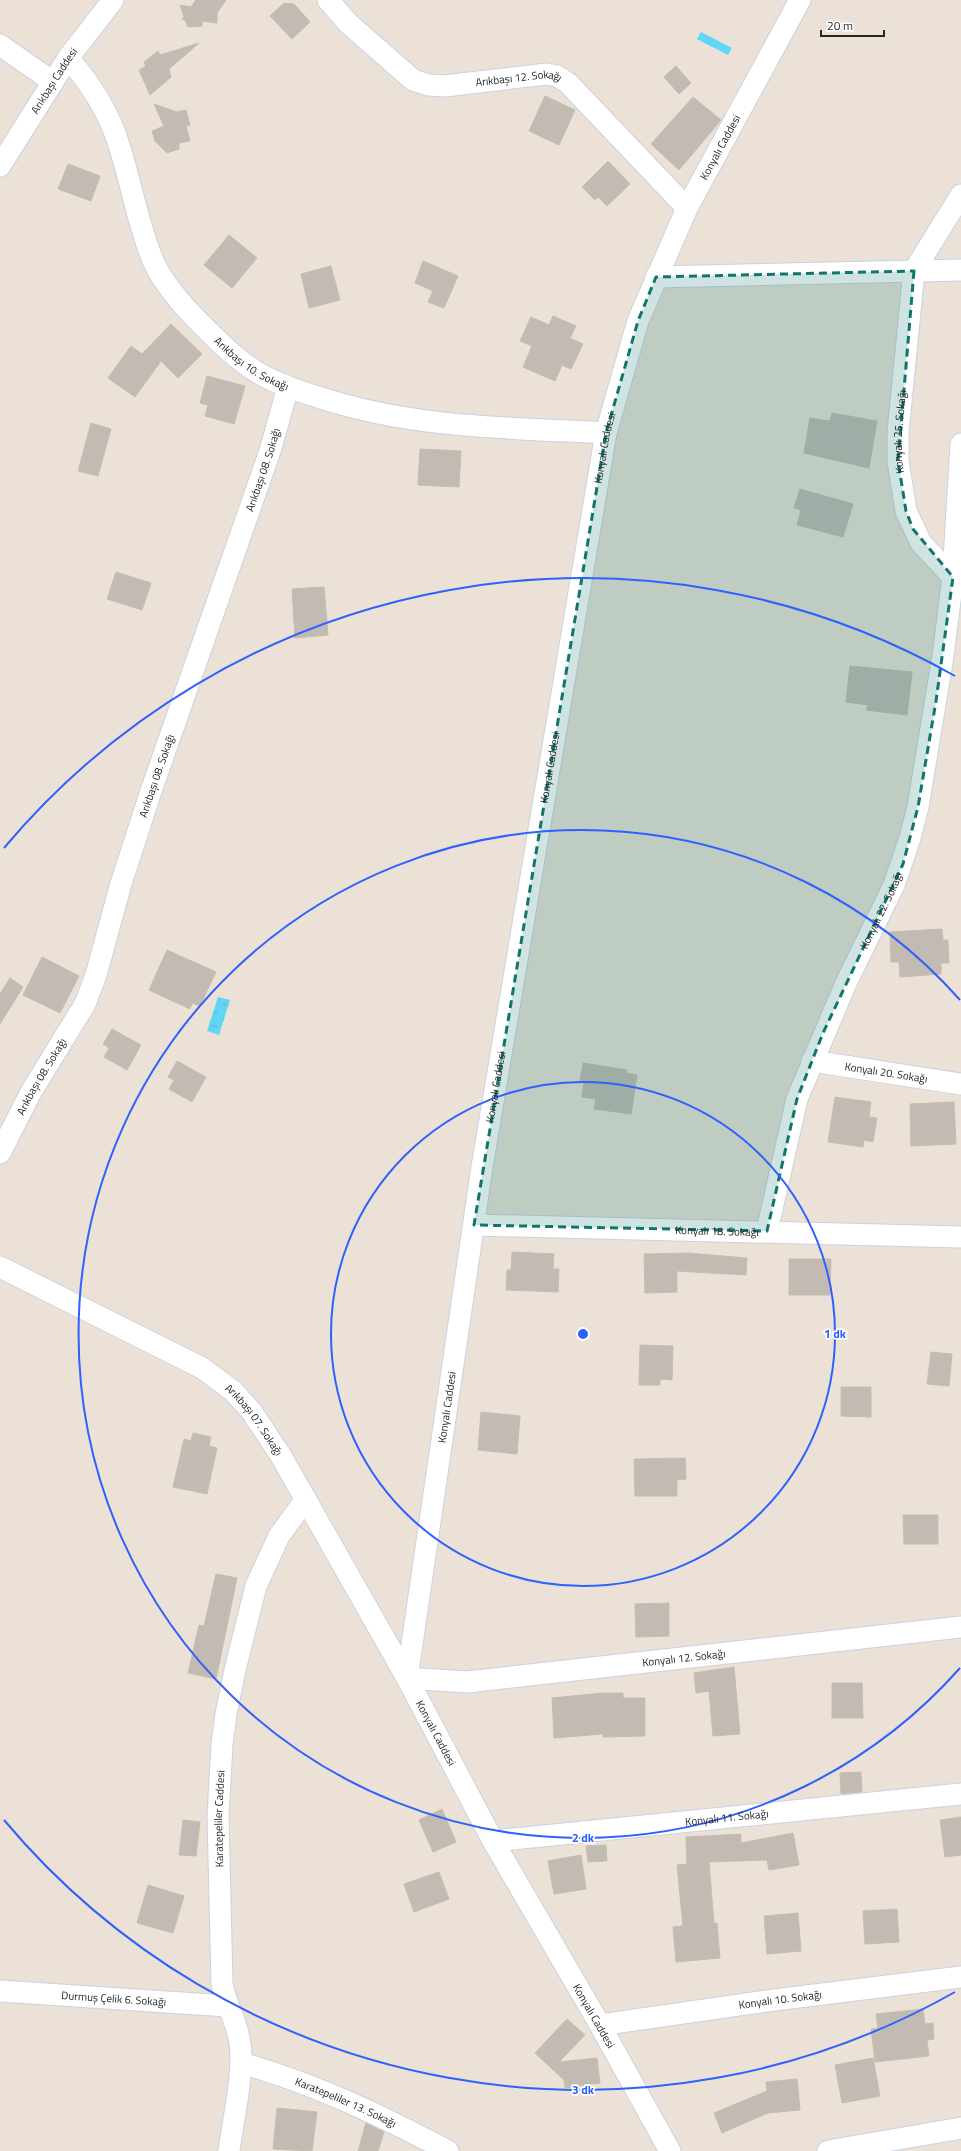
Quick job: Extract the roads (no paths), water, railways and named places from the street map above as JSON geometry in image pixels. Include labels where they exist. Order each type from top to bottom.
[{"type":"street","name":"Arıkbaşı Caddesi","points":[[0,166],[68,58],[113,0]]},
{"type":"street","name":"Arıkbaşı 12. Sokağı","points":[[328,0],[349,24],[398,68],[413,80],[428,85],[444,86],[547,74],[557,76],[568,83],[687,208]]},
{"type":"street","name":"Konyalı Caddesi","points":[[670,2151],[600,2025],[493,1842],[407,1678],[474,1225],[606,433],[638,321],[656,277],[687,208],[800,0]]},
{"type":"street","points":[[0,46],[53,82]]},
{"type":"street","name":"Arıkbaşı 10. Sokağı","points":[[68,58],[92,87],[117,138],[146,243],[156,266],[168,287],[208,330],[240,360],[260,373],[288,387],[338,404],[384,416],[431,423],[606,433]]},
{"type":"street","points":[[914,271],[961,195]]},
{"type":"street","points":[[656,277],[961,270]]},
{"type":"street","name":"Konyalı 25. Sokağı","points":[[914,271],[898,432],[898,461],[906,511],[913,529],[921,542],[957,575]]},
{"type":"street","name":"Arıkbaşı 08. Sokağı","points":[[0,1153],[31,1092],[85,1004],[96,975],[120,887],[270,452],[288,387]]},
{"type":"street","name":"Konyalı 22. Sokağı","points":[[767,1231],[792,1116],[812,1061],[846,983],[894,885],[910,838],[918,807],[957,575],[961,444]]},
{"type":"street","name":"Konyalı 20. Sokağı","points":[[812,1061],[961,1084]]},
{"type":"street","name":"Konyalı 18. Sokağı","points":[[474,1225],[767,1231],[961,1237]]},
{"type":"street","name":"Arıkbaşı 07. Sokağı","points":[[0,1267],[202,1368],[233,1390],[252,1412],[306,1499],[407,1678]]},
{"type":"street","name":"Karatepeliler Caddesi","points":[[229,2151],[241,2063],[237,2028],[224,1997],[221,1969],[218,1831],[219,1778],[226,1714],[234,1670],[256,1586],[279,1536],[306,1499]]},
{"type":"street","name":"Konyalı 12. Sokağı","points":[[407,1678],[467,1682],[961,1628]]},
{"type":"street","name":"Konyalı 11. Sokağı","points":[[493,1842],[961,1794]]},
{"type":"street","name":"Konyalı 10. Sokağı","points":[[600,2025],[766,2001],[961,1977]]},
{"type":"street","name":"Durmuş Çelik 6. Sokağı","points":[[0,1991],[227,2006]]},
{"type":"street","name":"Karatepeliler 13. Sokağı","points":[[241,2063],[279,2073],[342,2097],[448,2151]]},
{"type":"street","points":[[828,2151],[961,2128]]},
{"type":"water","points":[[701,32],[732,48],[728,55],[697,39]]},
{"type":"water","points":[[218,997],[230,1000],[219,1035],[207,1031]]}]
